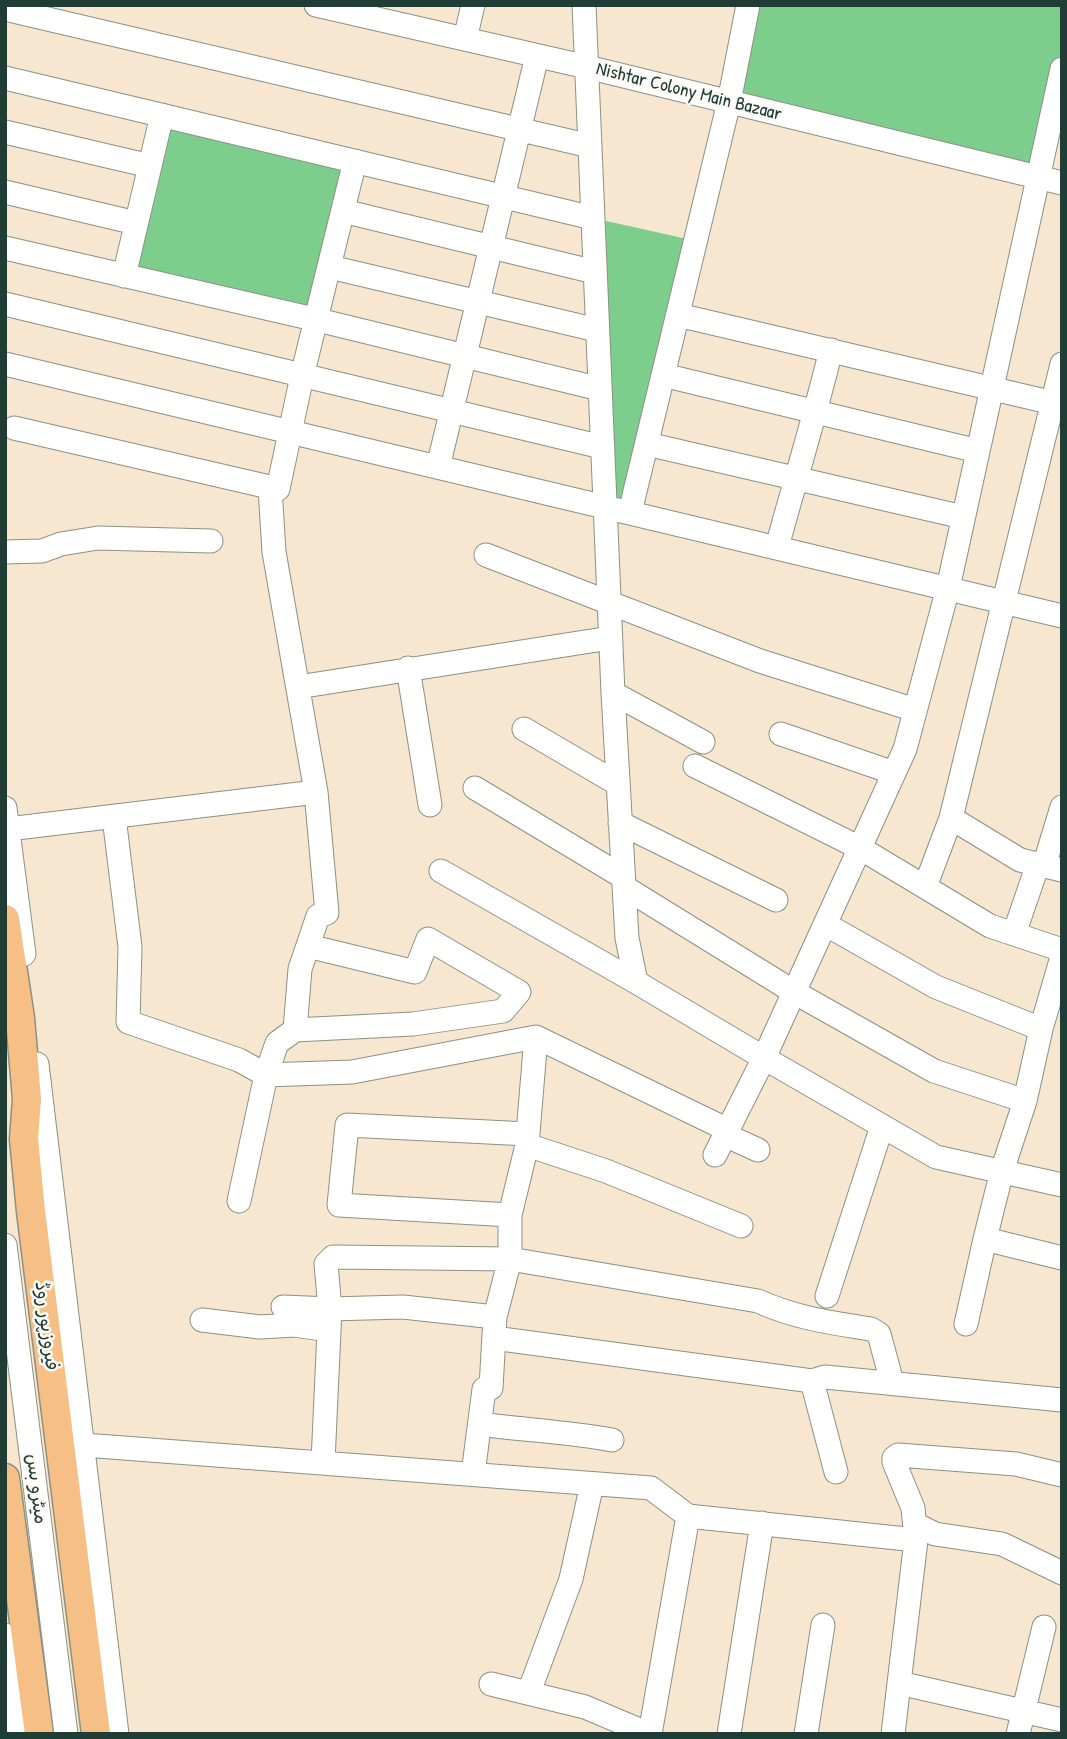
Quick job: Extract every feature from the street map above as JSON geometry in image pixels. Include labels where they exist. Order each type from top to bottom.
[{"type":"main road","name":"فیروزپور روڈ","points":[[5,919],[20,1018],[27,1099],[24,1139],[45,1227],[96,1734]]},
{"type":"main road","points":[[5,1052],[13,1102],[24,1139]]},
{"type":"main road","points":[[5,1478],[15,1615],[39,1734]]},
{"type":"street","name":"Nishtar Colony Main Bazaar","points":[[316,5],[587,67],[1062,183]]},
{"type":"street","points":[[465,39],[473,5]]},
{"type":"street","points":[[584,5],[610,638],[626,938],[636,982]]},
{"type":"street","points":[[631,512],[729,102],[748,5]]},
{"type":"street","points":[[5,9],[590,146]]},
{"type":"street","points":[[438,467],[537,56]]},
{"type":"street","points":[[723,1140],[764,1058],[905,749],[948,588],[1062,69]]},
{"type":"street","points":[[5,78],[593,218]]},
{"type":"street","points":[[124,276],[162,115]]},
{"type":"street","points":[[5,132],[150,166]]},
{"type":"street","points":[[14,428],[278,489],[302,376],[355,161]]},
{"type":"street","points":[[5,192],[136,223]]},
{"type":"street","points":[[343,211],[595,272]]},
{"type":"street","points":[[5,248],[600,389]]},
{"type":"street","points":[[330,267],[597,330]]},
{"type":"street","points":[[5,304],[602,447]]},
{"type":"street","points":[[678,315],[1057,404]]},
{"type":"street","points":[[777,547],[831,350]]},
{"type":"street","points":[[5,364],[1061,614]]},
{"type":"street","points":[[925,887],[951,818],[971,727],[1057,404],[1062,364]]},
{"type":"street","points":[[663,375],[978,451]]},
{"type":"street","points":[[647,444],[963,517]]},
{"type":"street","points":[[270,488],[274,552],[316,792],[327,913],[318,916],[300,969],[295,1030]]},
{"type":"street","points":[[5,552],[42,551],[61,544],[98,538],[211,541]]},
{"type":"street","points":[[486,555],[760,661],[915,710]]},
{"type":"street","points":[[298,687],[610,638]]},
{"type":"street","points":[[408,668],[430,805]]},
{"type":"street","points":[[613,693],[703,742]]},
{"type":"street","points":[[523,729],[618,783]]},
{"type":"street","points":[[781,734],[894,773]]},
{"type":"street","points":[[695,766],[860,848],[990,926],[1062,950]]},
{"type":"street","points":[[475,788],[794,992],[934,1071],[1025,1101]]},
{"type":"street","points":[[117,1734],[84,1446],[45,1227],[7,818],[114,817],[316,792]]},
{"type":"street","points":[[1014,934],[1048,867],[1062,807]]},
{"type":"street","points":[[114,817],[130,947],[128,1022],[239,1060],[266,1075],[352,1072],[536,1037],[723,1140],[758,1150]]},
{"type":"street","points":[[951,818],[1020,860],[1048,867]]},
{"type":"street","points":[[620,823],[776,900]]},
{"type":"street","points":[[441,871],[936,1157],[1062,1185]]},
{"type":"street","points":[[825,924],[936,987],[1041,1029]]},
{"type":"street","points":[[239,1201],[266,1075],[277,1043],[295,1030],[413,1024],[503,1011],[519,992],[428,939],[415,972],[308,946]]},
{"type":"street","points":[[966,1324],[1002,1171],[1025,1101],[1041,1029],[1062,957]]},
{"type":"street","points":[[473,1474],[484,1390],[491,1388],[494,1327],[510,1259],[510,1215],[527,1140],[536,1037]]},
{"type":"street","points":[[510,1215],[339,1205],[347,1125],[527,1140],[741,1226]]},
{"type":"street","points":[[827,1296],[882,1126]]},
{"type":"street","points":[[985,1239],[1062,1258]]},
{"type":"street","name":"میٹرو بس","points":[[5,1245],[66,1734]]},
{"type":"street","points":[[323,1462],[329,1320],[326,1264],[333,1256],[510,1259],[758,1301],[810,1320],[871,1329],[879,1334],[891,1382]]},
{"type":"street","points":[[283,1307],[329,1320]]},
{"type":"street","points":[[202,1320],[260,1327],[294,1325],[403,1307],[494,1327],[812,1381],[825,1377],[891,1382],[1062,1400]]},
{"type":"street","points":[[812,1381],[836,1472]]},
{"type":"street","points":[[480,1424],[612,1440]]},
{"type":"street","points":[[84,1446],[651,1488],[688,1516],[915,1532],[1002,1544],[1062,1573]]},
{"type":"street","points":[[893,1734],[915,1532],[913,1508],[894,1462],[898,1455],[1016,1464],[1062,1475]]},
{"type":"street","points":[[530,1692],[570,1579],[593,1484]]},
{"type":"street","points":[[491,1684],[585,1707],[649,1734],[688,1516]]},
{"type":"street","points":[[729,1734],[762,1523]]},
{"type":"street","points":[[806,1734],[823,1625]]},
{"type":"street","points":[[1018,1734],[1044,1627]]},
{"type":"street","points":[[5,1635],[16,1734]]},
{"type":"street","points":[[900,1683],[1062,1720]]},
{"type":"green space","points":[[748,5],[1062,5],[1062,69],[1038,178],[729,102]]},
{"type":"green space","points":[[162,115],[355,161],[318,320],[124,276]]},
{"type":"green space","points":[[593,218],[696,241],[630,512],[604,505]]}]
